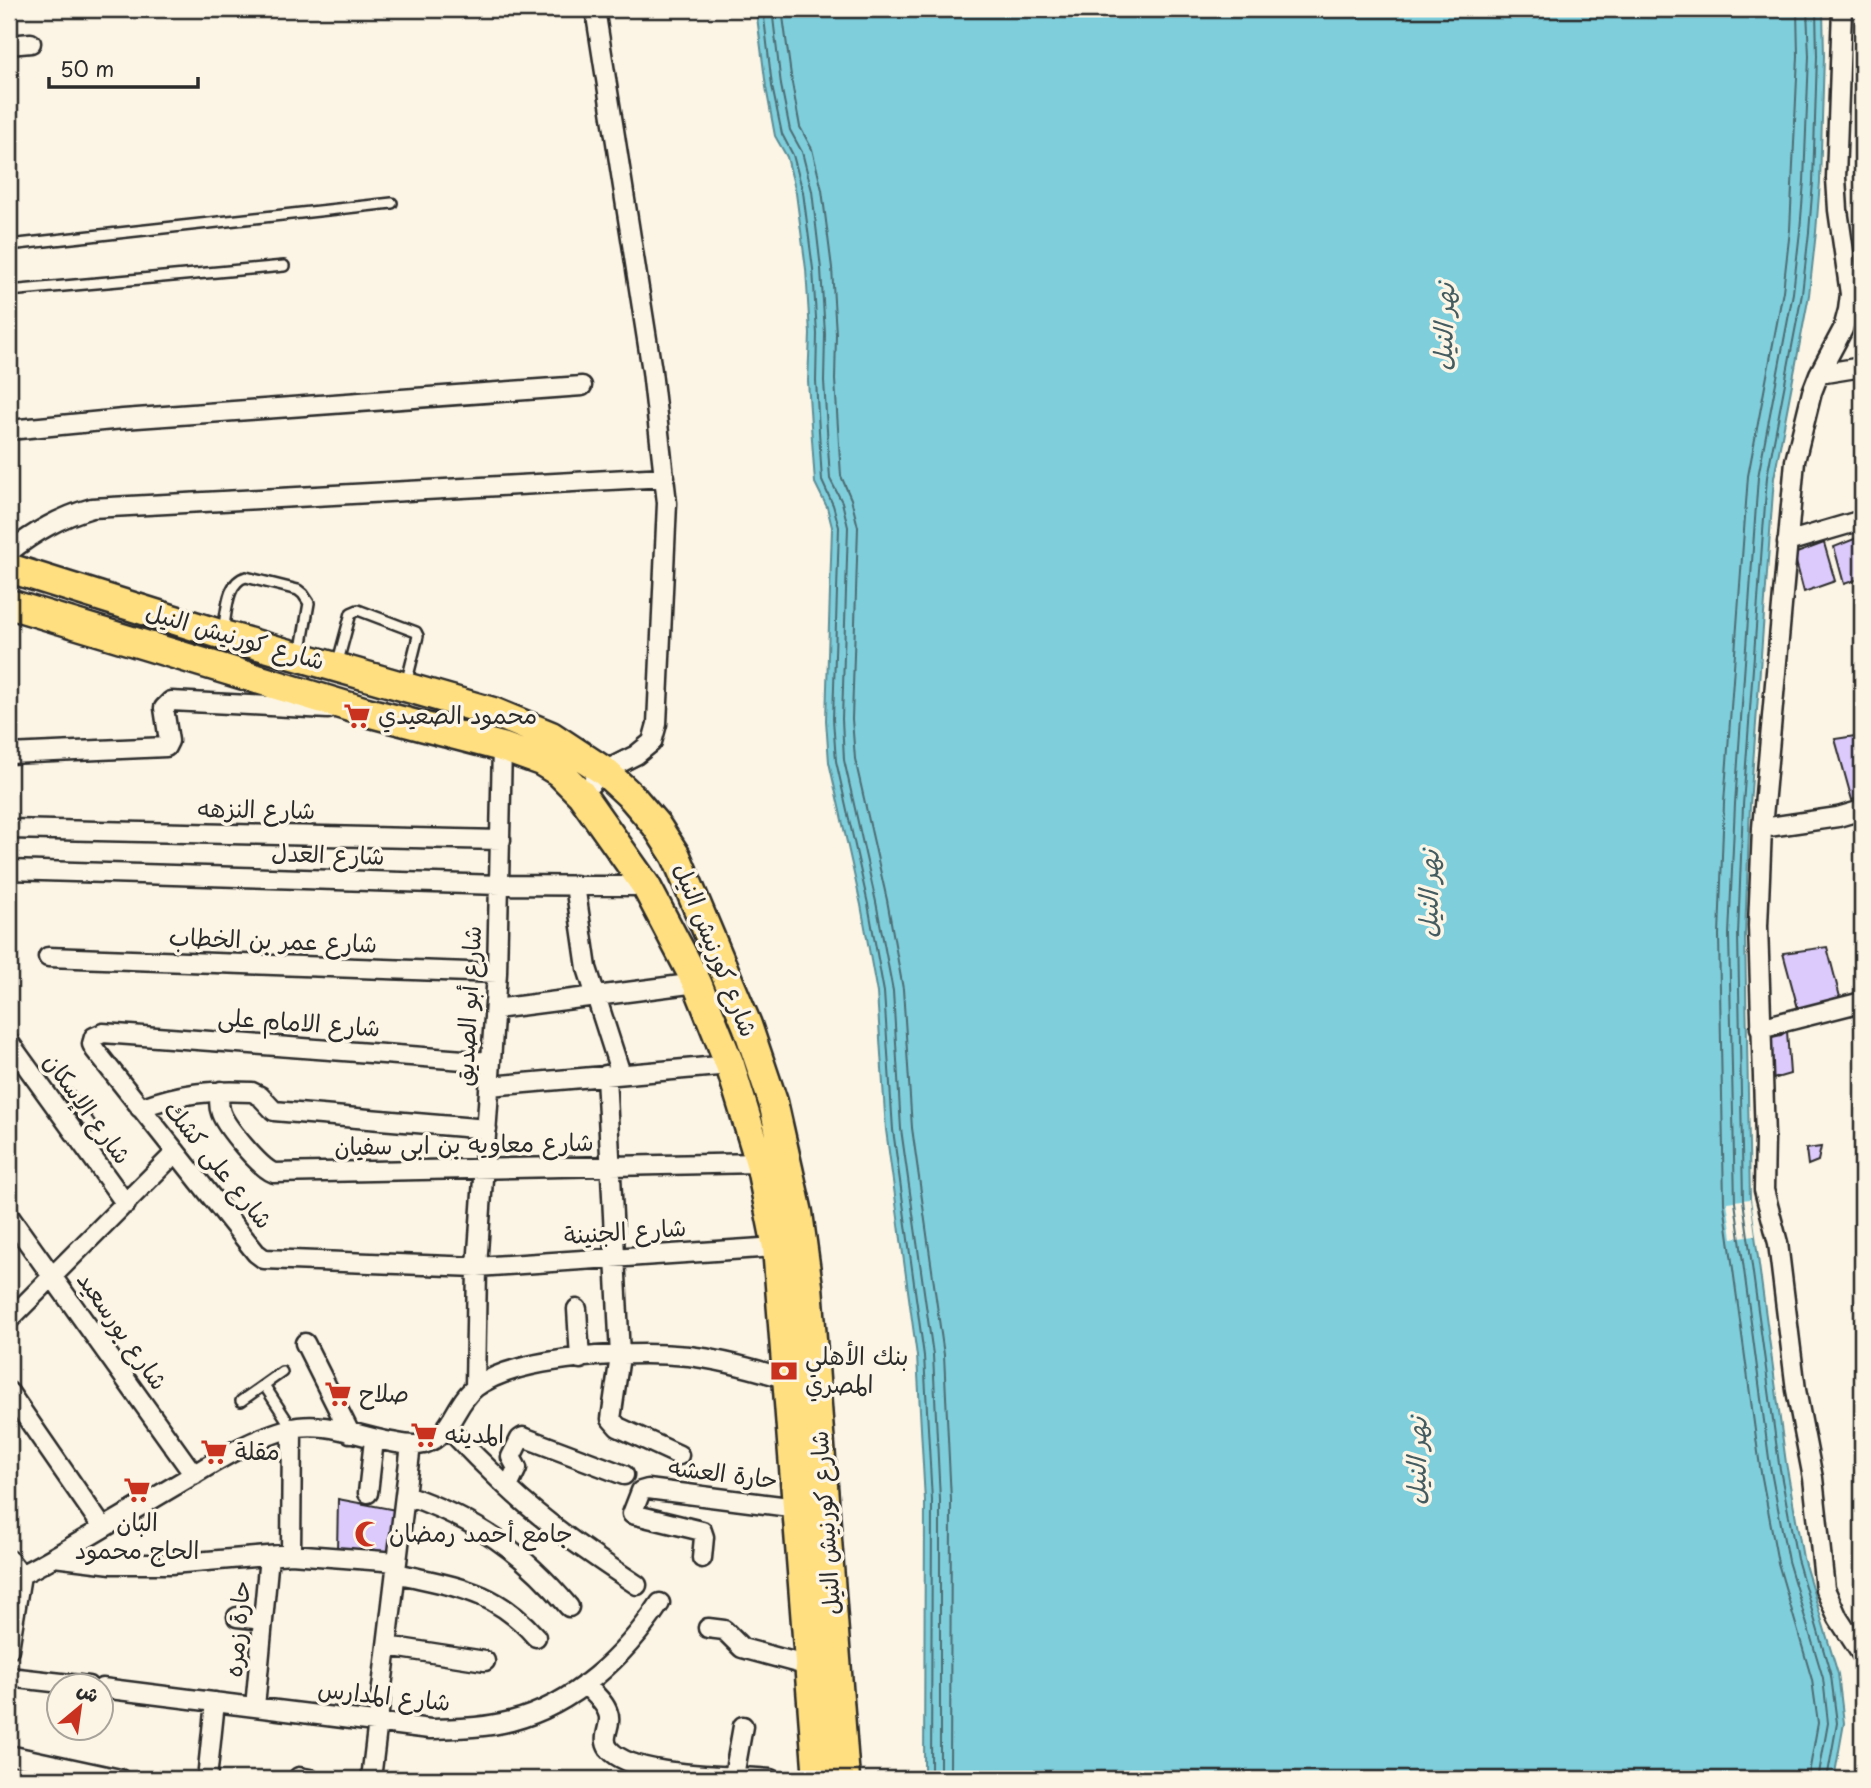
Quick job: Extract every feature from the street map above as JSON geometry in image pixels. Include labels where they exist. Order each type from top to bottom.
[{"type":"main road","name":"شارع كورنيش النيل","points":[[9,568],[223,635],[523,722],[579,752],[604,771],[632,797],[656,825],[676,856],[747,1025],[774,1102],[798,1213],[808,1286],[845,1779]]},
{"type":"main road","name":"شارع كورنيش النيل","points":[[9,604],[363,711],[502,747],[550,767],[559,772],[581,794],[646,886],[697,983],[730,1065],[760,1163],[777,1247],[818,1779]]},
{"type":"street","points":[[581,794],[604,771],[636,755],[652,742],[657,724],[667,503],[652,371],[595,9]]},
{"type":"street","points":[[1842,9],[1836,178],[1850,294],[1843,329],[1819,374],[1803,421],[1795,461],[1762,828],[1758,926],[1765,1190],[1778,1243],[1796,1390],[1813,1478],[1825,1589],[1838,1618],[1862,1655]]},
{"type":"street","points":[[9,45],[31,43]]},
{"type":"street","points":[[1819,374],[1862,367]]},
{"type":"street","points":[[9,430],[122,419],[582,386]]},
{"type":"street","points":[[9,552],[30,535],[60,519],[92,508],[665,477]]},
{"type":"street","points":[[1787,542],[1862,520]]},
{"type":"street","points":[[9,754],[166,747],[169,741],[164,708],[171,702],[363,711]]},
{"type":"street","name":"شارع أبو الصديق","points":[[475,1388],[477,1267],[497,973],[502,747]]},
{"type":"street","points":[[1762,828],[1838,817],[1862,810]]},
{"type":"street","name":"شارع النزهه","points":[[9,830],[501,840]]},
{"type":"street","name":"شارع العدل","points":[[9,870],[500,885],[646,886]]},
{"type":"street","points":[[575,885],[582,940],[614,1074],[611,1167],[620,1356],[611,1419],[613,1423],[679,1455]]},
{"type":"street","name":"شارع عمر بن الخطاب","points":[[48,957],[497,973]]},
{"type":"street","points":[[495,1009],[697,983]]},
{"type":"street","points":[[1760,1028],[1862,1002]]},
{"type":"street","name":"شارع الامام على","points":[[103,1033],[491,1062]]},
{"type":"street","name":"شارع على كشك","points":[[103,1033],[96,1035],[93,1040],[95,1050],[256,1253],[264,1259],[477,1267]]},
{"type":"street","name":"شارع الإسكان","points":[[9,1042],[67,1102],[125,1204]]},
{"type":"street","points":[[489,1086],[730,1065]]},
{"type":"street","points":[[140,1108],[193,1092],[221,1091],[256,1094],[274,1111],[487,1129]]},
{"type":"street","name":"شارع معاويه بن ابى سفيان","points":[[221,1091],[218,1104],[226,1124],[270,1172],[760,1163]]},
{"type":"street","points":[[9,1320],[176,1153]]},
{"type":"street","name":"شارع بورسعيد","points":[[9,1216],[194,1475]]},
{"type":"street","name":"شارع الجنينة","points":[[477,1267],[777,1247]]},
{"type":"street","points":[[577,1309],[580,1359]]},
{"type":"street","points":[[305,1343],[350,1433]]},
{"type":"street","points":[[15,1578],[240,1447],[292,1428],[311,1426],[411,1445],[431,1440],[448,1428],[475,1388],[515,1369],[537,1363],[620,1356],[688,1356],[732,1364],[787,1379]]},
{"type":"street","points":[[9,1392],[103,1528]]},
{"type":"street","points":[[291,1554],[292,1428]]},
{"type":"street","points":[[448,1428],[508,1487],[592,1555],[637,1585]]},
{"type":"street","points":[[508,1487],[517,1468],[511,1457],[523,1437],[624,1475]]},
{"type":"street","points":[[368,1493],[374,1440]]},
{"type":"street","points":[[371,1779],[411,1445]]},
{"type":"street","name":"حارة العشه","points":[[702,1558],[702,1531],[632,1514],[641,1491],[648,1489],[797,1508]]},
{"type":"street","points":[[406,1495],[458,1515],[497,1538],[523,1558],[569,1607]]},
{"type":"street","points":[[54,1557],[112,1564],[171,1564],[291,1554],[397,1567],[489,1598],[507,1609],[536,1637]]},
{"type":"street","name":"حارة زمره","points":[[255,1707],[269,1556]]},
{"type":"street","points":[[9,1560],[15,1578],[9,1649]]},
{"type":"street","name":"شارع المدارس","points":[[116,1690],[430,1729],[472,1728],[512,1721],[550,1706],[585,1684],[627,1648],[660,1603]]},
{"type":"street","points":[[237,1617],[263,1620]]},
{"type":"street","points":[[708,1628],[724,1630],[742,1648],[809,1666]]},
{"type":"street","points":[[387,1646],[485,1661]]},
{"type":"street","points":[[9,1677],[46,1681]]},
{"type":"street","points":[[585,1684],[607,1709],[609,1715],[605,1740],[609,1748],[630,1762],[660,1775],[770,1779]]},
{"type":"street","points":[[207,1779],[215,1702]]},
{"type":"street","points":[[742,1777],[743,1726]]},
{"type":"street","points":[[9,1755],[120,1779]]},
{"type":"lane","points":[[9,245],[392,203]]},
{"type":"lane","points":[[9,291],[284,267]]},
{"type":"lane","points":[[223,635],[232,587],[239,579],[246,577],[298,590],[309,603],[299,656]]},
{"type":"lane","points":[[337,667],[351,613],[358,610],[416,632],[418,636],[406,686]]},
{"type":"lane","points":[[67,1102],[92,1127]]},
{"type":"lane","points":[[241,1401],[282,1373]]},
{"type":"lane","points":[[264,1384],[292,1428]]},
{"type":"water","name":"نهر النيل","points":[[756,9],[1823,9],[1824,56],[1816,232],[1809,295],[1774,478],[1750,805],[1745,935],[1750,1199],[1786,1463],[1803,1558],[1838,1674],[1844,1723],[1834,1779],[924,1779],[925,1501],[917,1356],[886,1130],[877,993],[861,905],[829,762],[826,720],[832,527],[827,507],[815,483],[808,381],[810,334],[806,269],[796,193],[787,157],[775,136]]},
{"type":"pier","points":[[1750,1199],[1755,1235],[1732,1238],[1727,1202]]},
{"type":"building","points":[[1862,536],[1862,578],[1844,584],[1834,547]]},
{"type":"building","points":[[1824,543],[1835,581],[1804,592],[1794,554]]},
{"type":"building","points":[[1862,735],[1862,797],[1852,800],[1835,739]]},
{"type":"building","points":[[1827,947],[1841,1001],[1799,1012],[1783,953]]},
{"type":"building","points":[[1787,1031],[1790,1074],[1773,1079],[1768,1038]]},
{"type":"building","points":[[1821,1147],[1818,1161],[1808,1165],[1806,1149]]},
{"type":"building","name":"جامع أحمد رمضان","points":[[338,1499],[401,1511],[394,1557],[337,1552]]},
{"type":"place","name":"محمود الصعيدي","points":[[357,716]]},
{"type":"place","name":"بنك الأهلي المصري","points":[[784,1371]]},
{"type":"place","name":"صلاح","points":[[338,1394]]},
{"type":"place","name":"المدينه","points":[[424,1435]]},
{"type":"place","name":"مقلة","points":[[214,1452]]},
{"type":"place","name":"البان الحاج محمود","points":[[137,1490]]},
{"type":"place","name":"جامع أحمد رمضان","points":[[368,1534]]}]
